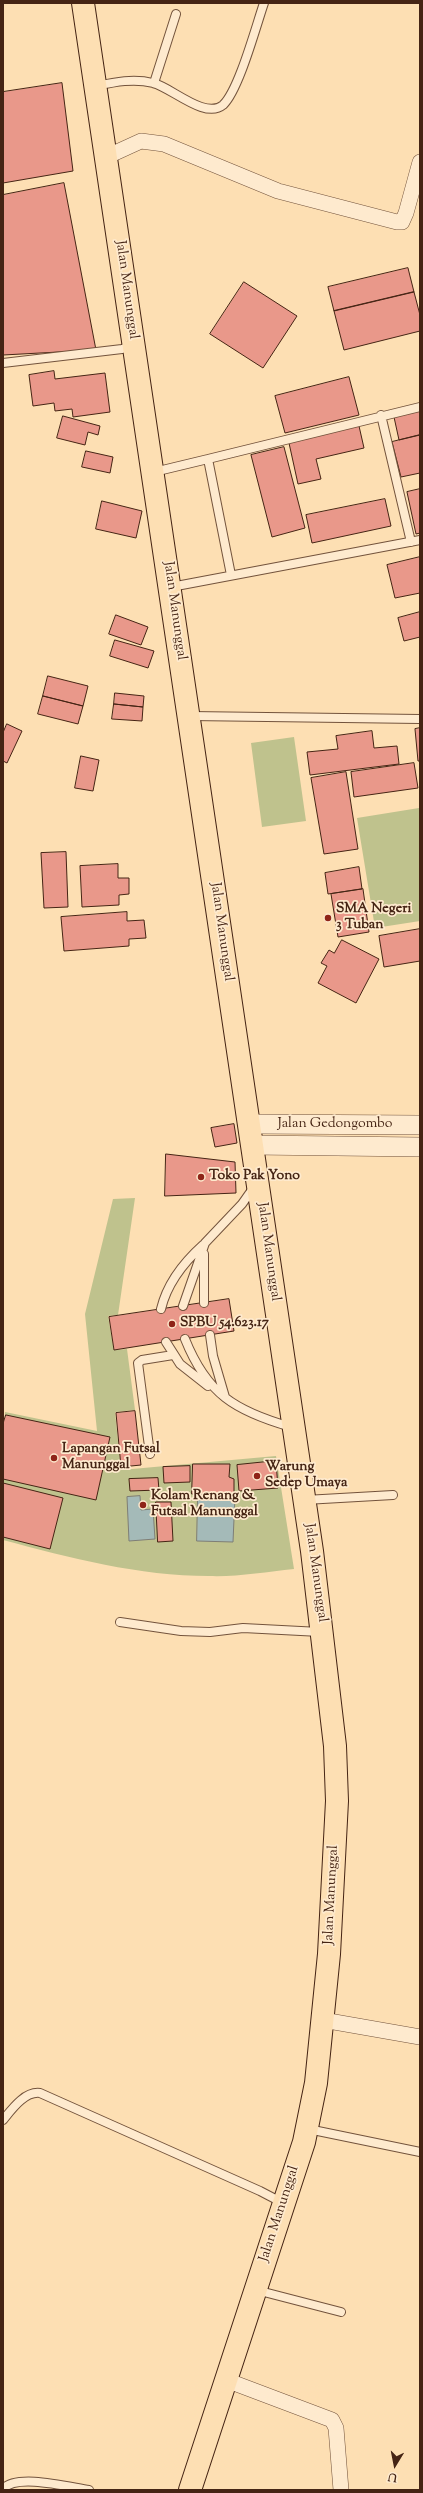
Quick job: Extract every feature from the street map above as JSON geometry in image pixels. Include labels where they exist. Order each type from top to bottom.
[{"type":"highway","name":"Jalan Manunggal","points":[[82,3],[154,472],[305,1500],[323,1632],[335,1746],[337,1801],[329,1954],[316,2084],[307,2129],[284,2204],[190,2490]]},
{"type":"street","points":[[106,157],[141,141],[164,144],[278,191],[397,222],[402,222],[404,218],[420,162]]},
{"type":"street","name":"Jalan Gedongombo","points":[[251,1135],[420,1125]]},
{"type":"street","name":"Jalan Gedongombo","points":[[251,1135],[420,1147]]},
{"type":"street","points":[[323,2020],[420,2037]]},
{"type":"street","points":[[226,2380],[332,2420],[336,2428],[341,2490]]},
{"type":"lane","points":[[95,86],[124,80],[154,83],[198,106],[211,109],[222,106],[232,92],[264,3]]},
{"type":"lane","points":[[154,83],[176,14]]},
{"type":"lane","points":[[3,364],[122,349],[134,345]]},
{"type":"lane","points":[[154,472],[381,415],[420,407]]},
{"type":"lane","points":[[381,415],[411,542]]},
{"type":"lane","points":[[208,459],[231,575]]},
{"type":"lane","points":[[171,587],[420,540]]},
{"type":"lane","points":[[189,716],[420,719]]},
{"type":"lane","points":[[161,1309],[169,1286],[176,1274],[242,1204],[258,1182]]},
{"type":"lane","points":[[204,1303],[205,1243]]},
{"type":"lane","points":[[183,1306],[205,1243]]},
{"type":"lane","points":[[210,1335],[213,1356],[225,1398]]},
{"type":"lane","points":[[185,1339],[204,1377],[225,1398]]},
{"type":"lane","points":[[166,1342],[173,1355],[193,1376],[225,1398],[252,1413],[294,1428]]},
{"type":"lane","points":[[150,1454],[138,1363],[142,1360],[173,1355]]},
{"type":"lane","points":[[305,1500],[393,1495]]},
{"type":"lane","points":[[120,1622],[181,1631],[210,1632],[243,1628],[323,1632]]},
{"type":"lane","points":[[3,2120],[15,2105],[29,2095],[40,2093],[260,2190],[284,2204]]},
{"type":"lane","points":[[307,2129],[420,2152]]},
{"type":"lane","points":[[256,2290],[341,2312]]},
{"type":"lane","points":[[3,2489],[12,2482],[23,2481],[89,2490]]},
{"type":"green space","points":[[294,737],[306,821],[262,827],[251,743]]},
{"type":"green space","points":[[419,808],[420,921],[375,928],[357,818]]},
{"type":"green space","name":"Kolam Renang & Futsal Manunggal","points":[[135,1198],[118,1315],[108,1316],[114,1350],[127,1349],[135,1410],[115,1412],[121,1470],[276,1456],[294,1569],[230,1576],[157,1573],[105,1565],[3,1540],[5,1412],[97,1431],[85,1314],[113,1199]]},
{"type":"water","points":[[198,1495],[235,1496],[233,1542],[197,1541]]},
{"type":"water","points":[[140,1496],[141,1510],[153,1509],[155,1539],[129,1541],[127,1497]]},
{"type":"building","points":[[62,83],[73,171],[3,183],[3,92]]},
{"type":"building","points":[[64,183],[96,350],[3,355],[3,195]]},
{"type":"building","points":[[408,268],[414,292],[334,311],[328,287]]},
{"type":"building","points":[[244,282],[297,316],[263,368],[210,334]]},
{"type":"building","points":[[414,292],[420,315],[420,331],[344,350],[334,311]]},
{"type":"building","points":[[54,371],[55,379],[105,373],[110,412],[73,417],[72,409],[55,411],[54,403],[33,406],[29,375]]},
{"type":"building","points":[[349,377],[359,415],[285,433],[275,396]]},
{"type":"building","points":[[420,411],[420,435],[399,440],[394,417]]},
{"type":"building","points":[[63,416],[100,426],[98,435],[88,432],[85,445],[57,438]]},
{"type":"building","points":[[359,426],[364,448],[316,459],[321,479],[298,484],[289,443]]},
{"type":"building","points":[[420,435],[420,473],[401,477],[392,442]]},
{"type":"building","points":[[284,447],[305,528],[272,537],[251,455]]},
{"type":"building","points":[[86,451],[113,457],[110,473],[82,467]]},
{"type":"building","points":[[420,489],[420,533],[416,534],[407,492]]},
{"type":"building","points":[[385,499],[391,526],[312,543],[306,515]]},
{"type":"building","points":[[102,501],[142,511],[136,538],[96,529]]},
{"type":"building","points":[[420,557],[420,593],[395,598],[387,565]]},
{"type":"building","points":[[420,612],[420,637],[404,641],[398,618]]},
{"type":"building","points":[[116,615],[148,627],[141,645],[109,634]]},
{"type":"building","points":[[115,640],[154,651],[148,668],[110,656]]},
{"type":"building","points":[[48,676],[88,686],[83,706],[43,696]]},
{"type":"building","points":[[115,693],[144,696],[143,707],[114,704]]},
{"type":"building","points":[[43,696],[83,706],[78,724],[38,714]]},
{"type":"building","points":[[114,704],[143,707],[142,721],[112,719]]},
{"type":"building","points":[[7,724],[22,731],[7,763],[3,761],[3,733]]},
{"type":"building","points":[[420,728],[420,761],[418,761],[415,729]]},
{"type":"building","points":[[372,731],[374,748],[397,746],[399,764],[310,775],[307,752],[338,749],[336,736]]},
{"type":"building","points":[[81,756],[99,760],[93,791],[75,788]]},
{"type":"building","points":[[414,763],[418,788],[354,797],[351,772]]},
{"type":"building","points":[[346,772],[358,849],[324,854],[311,778]]},
{"type":"building","points":[[66,852],[68,907],[44,908],[41,853]]},
{"type":"building","points":[[118,864],[118,878],[129,878],[129,894],[119,895],[119,905],[82,907],[80,866]]},
{"type":"building","points":[[359,867],[362,889],[328,894],[325,873]]},
{"type":"building","points":[[363,889],[369,932],[338,937],[331,894]]},
{"type":"building","points":[[127,912],[127,921],[144,920],[146,938],[129,939],[129,946],[64,951],[61,917]]},
{"type":"building","points":[[420,929],[420,961],[384,967],[379,936]]},
{"type":"building","points":[[342,940],[379,959],[356,1003],[318,983],[327,966],[321,963],[329,950],[334,953]]},
{"type":"building","points":[[234,1124],[237,1143],[215,1147],[211,1128]]},
{"type":"building","name":"Toko Pak Yono","points":[[166,1154],[235,1162],[236,1193],[165,1196]]},
{"type":"building","name":"SPBU 54.623.17","points":[[229,1299],[234,1331],[114,1350],[109,1317]]},
{"type":"building","points":[[135,1411],[141,1465],[121,1467],[116,1413]]},
{"type":"building","name":"Lapangan Futsal Manunggal","points":[[6,1415],[110,1437],[96,1500],[3,1479],[3,1424]]},
{"type":"building","name":"Warung Sedep Umaya","points":[[276,1461],[278,1488],[239,1491],[237,1465]]},
{"type":"building","points":[[193,1464],[230,1464],[229,1477],[234,1479],[234,1494],[192,1494]]},
{"type":"building","points":[[190,1466],[190,1482],[164,1483],[163,1467]]},
{"type":"building","points":[[158,1478],[159,1490],[130,1491],[129,1479]]},
{"type":"building","points":[[3,1483],[63,1498],[50,1549],[3,1537]]},
{"type":"building","points":[[156,1502],[171,1502],[173,1541],[158,1542]]},
{"type":"place","name":"SMA Negeri 3 Tuban","points":[[328,918]]},
{"type":"place","name":"Toko Pak Yono","points":[[201,1177]]},
{"type":"place","name":"SPBU 54.623.17","points":[[172,1324]]},
{"type":"place","name":"Lapangan Futsal Manunggal","points":[[54,1458]]},
{"type":"place","name":"Warung Sedep Umaya","points":[[257,1476]]},
{"type":"place","name":"Kolam Renang & Futsal Manunggal","points":[[143,1505]]}]
